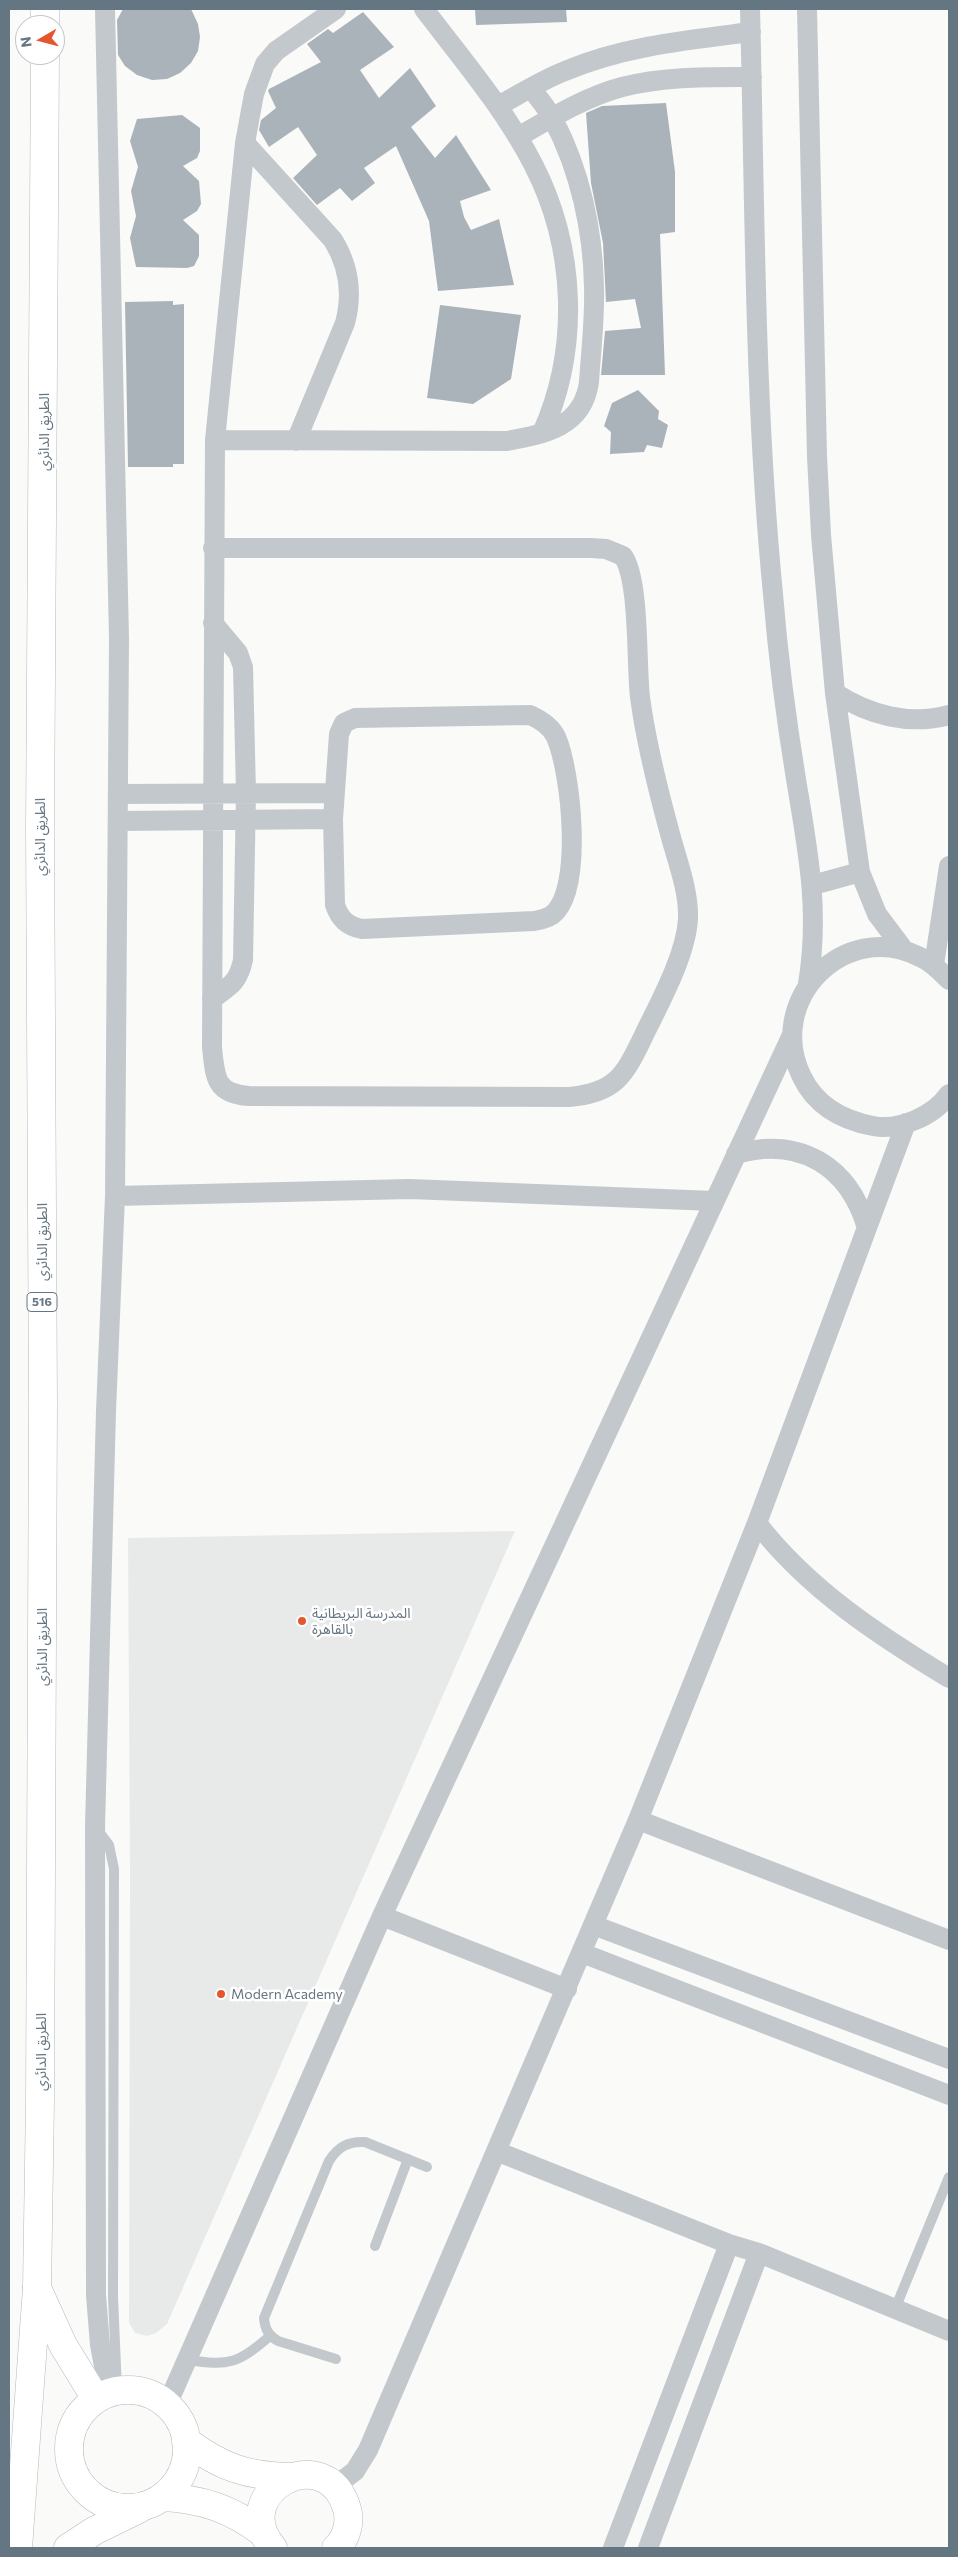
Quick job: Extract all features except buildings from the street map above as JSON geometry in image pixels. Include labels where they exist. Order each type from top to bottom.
[{"type":"main road","name":"الطريق الدائري","points":[[18,2548],[37,2288],[40,2101],[43,1403],[40,828],[45,65]]},
{"type":"main road","points":[[37,2288],[63,2345],[107,2394]]},
{"type":"main road","points":[[68,2548],[94,2531],[155,2501],[174,2486],[182,2472],[186,2457],[186,2441],[180,2423],[167,2405],[154,2396],[136,2391],[107,2394],[82,2412],[72,2428],[68,2447],[71,2466],[79,2483],[92,2497],[109,2506],[128,2509],[155,2501],[192,2499],[227,2509],[268,2541]]},
{"type":"main road","points":[[186,2441],[224,2466],[260,2476],[290,2477],[306,2474],[321,2477],[334,2486],[344,2499],[348,2514],[348,2530],[339,2547]]},
{"type":"main road","points":[[268,2541],[261,2516],[265,2499],[275,2486],[290,2477]]},
{"type":"street","points":[[105,9],[119,568],[115,1196],[106,1411],[95,1827],[95,1985],[105,2084],[96,2304],[107,2394]]},
{"type":"street","points":[[213,548],[590,548],[606,549],[623,556],[633,579],[637,664],[645,729],[653,771],[684,888],[688,919],[681,952],[628,1067],[617,1082],[607,1089],[586,1096],[249,1096],[231,1094],[221,1087],[214,1070],[212,999],[214,794],[213,548],[215,440],[245,143],[254,94],[265,64],[276,51],[336,9]]},
{"type":"street","points":[[424,9],[498,106],[534,165],[550,202],[564,257],[568,331],[563,373],[542,433]]},
{"type":"street","points":[[750,9],[762,457],[767,538],[784,699],[813,884],[814,935],[808,984]]},
{"type":"street","points":[[807,9],[817,456],[822,545],[835,693],[860,872],[877,914],[904,950]]},
{"type":"street","points":[[498,106],[564,71],[620,53],[661,44],[751,32]]},
{"type":"street","points":[[518,137],[600,94],[644,82],[690,77],[752,77]]},
{"type":"street","points":[[215,440],[506,441],[542,433],[569,421],[577,413],[588,393],[594,288],[592,253],[585,209],[567,150],[552,118],[531,88]]},
{"type":"street","points":[[245,143],[333,240],[341,252],[349,280],[349,302],[345,323],[296,441]]},
{"type":"street","points":[[567,289],[594,288]]},
{"type":"street","points":[[212,999],[234,984],[240,975],[243,960],[246,820],[243,667],[235,648],[213,623]]},
{"type":"street","points":[[835,693],[864,709],[896,718],[920,719],[949,715]]},
{"type":"street","points":[[530,716],[546,724],[556,738],[569,790],[572,845],[562,899],[552,915],[534,921],[354,927],[342,919],[336,905],[333,819],[333,794],[339,734],[349,720],[355,718],[530,716]]},
{"type":"street","points":[[118,794],[333,794]]},
{"type":"street","points":[[118,821],[333,819]]},
{"type":"street","points":[[934,965],[949,866]]},
{"type":"street","points":[[813,884],[860,872]]},
{"type":"street","points":[[948,1097],[928,1113],[906,1123],[879,1127],[852,1122],[827,1109],[808,1090],[796,1065],[791,1037],[793,1018],[808,984],[827,965],[851,952],[878,947],[904,950],[934,965],[949,980]]},
{"type":"street","points":[[167,2405],[382,1916],[791,1037]]},
{"type":"street","points":[[334,2486],[346,2479],[363,2461],[594,1925],[757,1523],[906,1123]]},
{"type":"street","points":[[736,1154],[753,1150],[787,1149],[819,1161],[833,1170],[855,1196],[867,1228]]},
{"type":"street","points":[[115,1196],[410,1190],[714,1201]]},
{"type":"street","points":[[757,1523],[800,1571],[845,1609],[865,1625],[949,1678]]},
{"type":"street","points":[[638,1820],[949,1940]]},
{"type":"street","points":[[382,1916],[567,1989]]},
{"type":"street","points":[[594,1925],[949,2059]]},
{"type":"street","points":[[582,1953],[949,2095]]},
{"type":"street","points":[[496,2151],[729,2244],[759,2253],[949,2331]]},
{"type":"street","points":[[613,2548],[729,2244]]},
{"type":"street","points":[[648,2548],[759,2253]]},
{"type":"lane","points":[[95,1827],[109,1845],[112,1855],[115,1985],[105,2084]]},
{"type":"lane","points":[[95,1985],[115,1985]]},
{"type":"lane","points":[[336,2359],[278,2341],[270,2336],[265,2328],[264,2318],[335,2152],[354,2141],[365,2142],[427,2167]]},
{"type":"lane","points":[[375,2246],[408,2159]]},
{"type":"lane","points":[[895,2309],[949,2177]]},
{"type":"lane","points":[[187,2360],[226,2363],[249,2354],[270,2336]]},
{"type":"shaded area","name":"المدرسة البريطانية بالقاهرة","points":[[515,1531],[167,2324],[156,2333],[147,2336],[135,2333],[129,2323],[130,1873],[128,1538]]},
{"type":"place","name":"المدرسة البريطانية بالقاهرة","points":[[302,1621]]},
{"type":"place","name":"Modern Academy","points":[[221,1994]]}]
